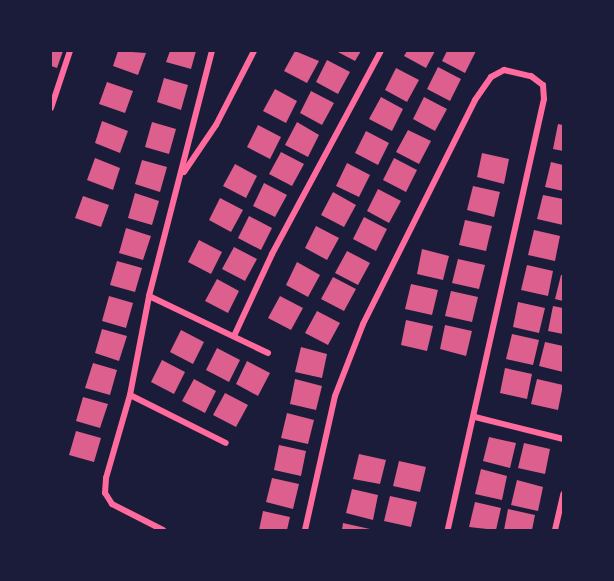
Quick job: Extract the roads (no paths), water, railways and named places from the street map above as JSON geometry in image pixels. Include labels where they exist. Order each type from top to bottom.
[{"type":"street","points":[[51,108],[70,51]]},
{"type":"street","points":[[164,530],[112,504],[105,493],[130,395],[149,296],[212,51]]},
{"type":"street","points":[[180,177],[216,125],[254,51]]},
{"type":"street","points":[[234,336],[272,254],[381,51]]},
{"type":"street","points":[[305,530],[335,396],[363,324],[475,100],[491,77],[504,70],[531,76],[543,85],[544,99],[448,530]]},
{"type":"street","points":[[149,296],[268,353]]},
{"type":"street","points":[[130,395],[226,443]]},
{"type":"street","points":[[475,417],[563,439]]},
{"type":"street","points":[[555,530],[563,494]]}]
